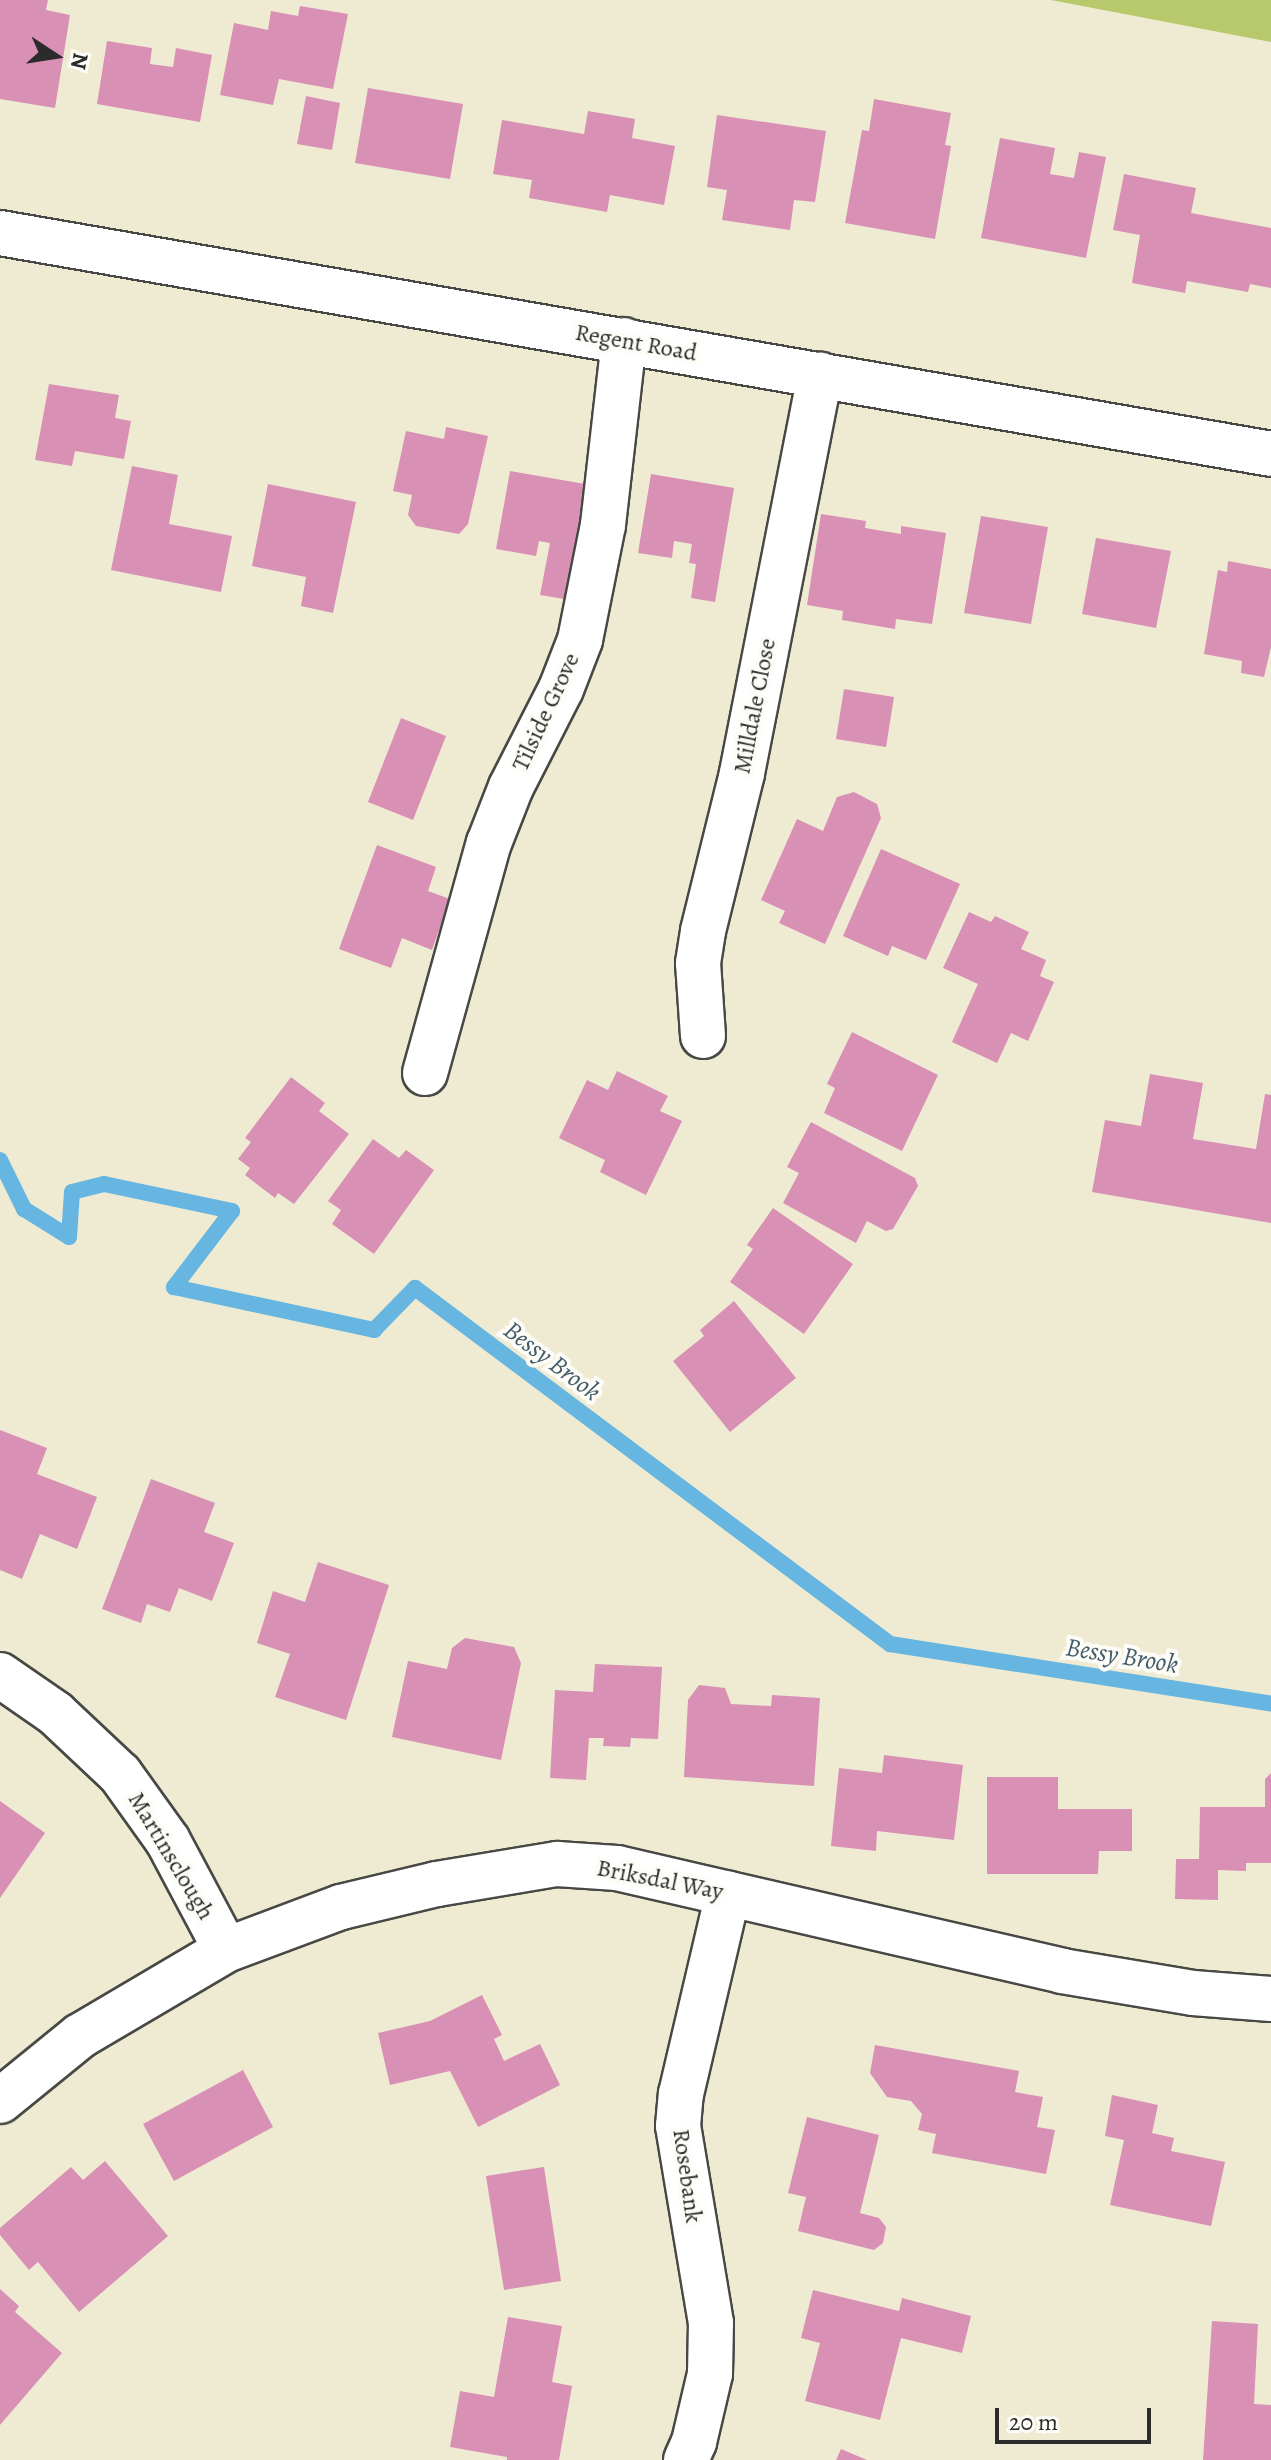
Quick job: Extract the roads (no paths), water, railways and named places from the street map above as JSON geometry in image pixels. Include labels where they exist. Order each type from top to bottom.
[{"type":"street","name":"Regent Road","points":[[0,233],[1271,454]]},
{"type":"street","name":"Tilside Grove","points":[[425,1073],[489,843],[511,787],[561,689],[580,640],[603,525],[624,340]]},
{"type":"street","name":"Milldale Close","points":[[703,1036],[698,963],[703,931],[742,773],[820,375]]},
{"type":"street","name":"Martinsclough","points":[[0,1675],[55,1713],[120,1774],[168,1841],[226,1950]]},
{"type":"street","name":"Briksdal Way","points":[[0,2101],[80,2036],[226,1950],[341,1907],[437,1884],[557,1864],[617,1868],[1062,1971],[1193,1993],[1271,1999]]},
{"type":"street","name":"Rosebank","points":[[686,2460],[694,2442],[710,2374],[711,2323],[678,2126],[681,2094],[728,1893]]},
{"type":"waterway","name":"Bessy Brook","points":[[0,1160],[24,1209],[69,1237],[72,1192],[104,1184],[232,1211],[174,1287],[374,1330],[415,1288],[890,1644],[1271,1704]]}]
